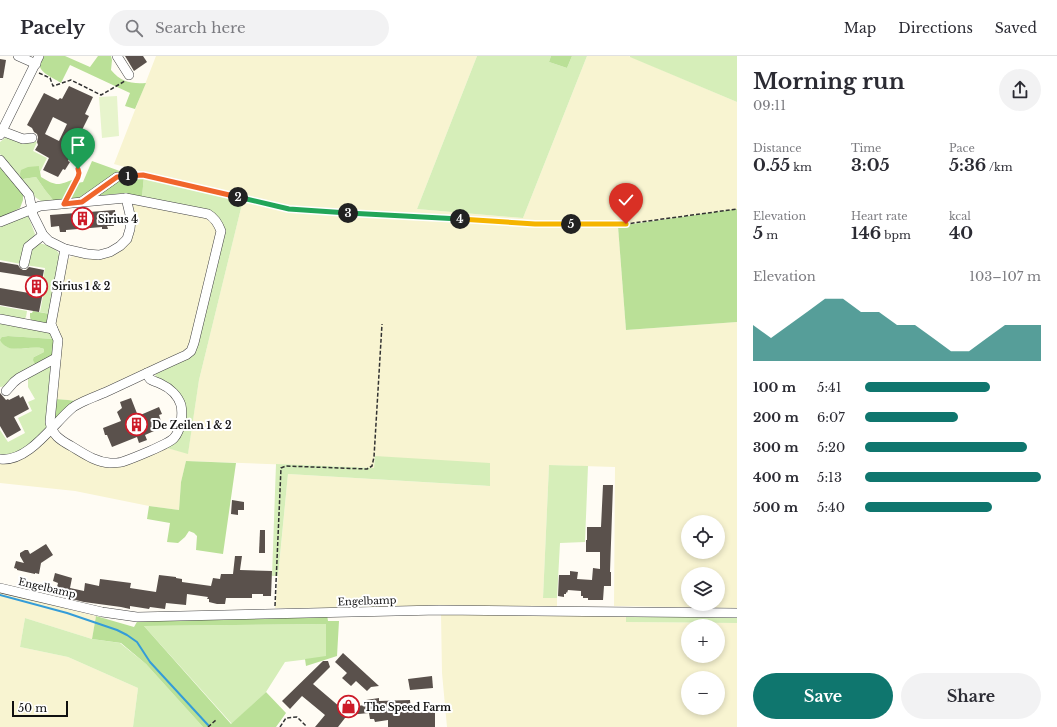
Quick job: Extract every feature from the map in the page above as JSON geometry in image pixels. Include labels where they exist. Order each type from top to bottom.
[{"type":"street","points":[[18,56],[36,63],[1,133],[23,139],[32,138]]},
{"type":"street","points":[[117,56],[130,75]]},
{"type":"street","points":[[0,160],[29,195],[33,215],[43,235],[49,241],[65,250],[99,255],[110,252],[120,246],[126,239],[130,229],[131,219],[126,198]]},
{"type":"street","points":[[82,202],[117,177]]},
{"type":"street","points":[[0,222],[40,206],[126,198],[208,214],[214,217],[219,224],[221,231],[191,350],[186,355],[73,407],[51,430],[22,455],[13,459],[0,459]]},
{"type":"street","points":[[24,264],[28,247],[43,235]]},
{"type":"street","points":[[65,250],[51,324],[58,340],[50,422],[51,430],[61,441],[100,462],[121,462],[167,444],[174,438],[181,422],[181,405],[171,390],[150,379],[147,373]]},
{"type":"street","points":[[0,319],[53,329]]},
{"type":"street","points":[[6,391],[19,378],[56,358]]},
{"type":"street","name":"Engelbamp","points":[[0,588],[102,612],[137,618],[439,610],[737,613]]},
{"type":"path","points":[[36,63],[50,78],[53,86],[71,80],[101,95],[131,77],[130,75]]},
{"type":"path","points":[[64,204],[79,173],[75,160],[71,158]]},
{"type":"path","points":[[117,177],[143,175],[289,209],[535,224],[626,224],[737,209]]},
{"type":"path","points":[[275,614],[281,468],[286,466],[367,469],[372,466],[374,457],[382,324]]},
{"type":"path","points":[[280,727],[286,718],[297,717],[307,727]]},
{"type":"path","points":[[208,727],[216,720]]},
{"type":"shaded area","points":[[156,56],[477,56],[417,209],[523,218],[587,56],[629,56],[737,102],[737,209],[618,225],[626,330],[737,322],[737,608],[725,608],[725,567],[681,567],[681,607],[614,606],[615,467],[549,465],[543,598],[557,598],[557,607],[275,608],[288,474],[489,486],[375,456],[374,468],[186,461],[181,482],[179,510],[149,506],[75,491],[0,483],[0,462],[4,463],[17,461],[26,457],[49,436],[54,437],[89,462],[129,463],[167,448],[188,453],[199,380],[243,200],[114,164]]},
{"type":"shaded area","points":[[129,200],[207,216],[218,230],[188,349],[75,401],[55,399],[54,324],[66,262],[73,256],[91,258],[129,240]]},
{"type":"shaded area","points":[[0,592],[96,616],[92,639],[25,618],[20,647],[68,657],[138,688],[133,727],[0,727]]},
{"type":"shaded area","points":[[441,614],[626,614],[627,622],[681,622],[681,663],[725,663],[725,623],[737,623],[737,727],[447,727],[442,673]]},
{"type":"green space","points":[[44,56],[65,56],[90,67],[98,56],[111,56],[111,70],[115,74],[123,80],[136,83],[146,83],[135,109],[125,106],[130,93],[70,65],[61,83],[41,69],[40,65]]},
{"type":"green space","points":[[477,56],[551,56],[549,62],[567,68],[572,56],[587,56],[523,218],[417,209]]},
{"type":"green space","points":[[551,56],[572,56],[567,68],[549,62]]},
{"type":"green space","points":[[737,56],[737,102],[630,57]]},
{"type":"green space","points":[[117,96],[119,136],[102,138],[99,97]]},
{"type":"green space","points":[[5,138],[28,143],[35,141],[37,142],[33,151],[47,158],[40,172],[39,166],[23,179],[36,177],[54,201],[41,201],[35,197],[0,154],[0,142]]},
{"type":"green space","points":[[92,161],[128,174],[144,176],[142,197],[125,193],[54,201],[36,177],[23,179],[21,178],[20,174],[21,170],[28,167],[39,166],[41,177],[54,184],[61,184],[75,179],[77,183],[83,182]]},
{"type":"green space","points":[[0,166],[23,194],[23,200],[20,208],[0,218]]},
{"type":"green space","points":[[144,176],[243,200],[199,380],[188,454],[167,448],[175,441],[185,413],[156,377],[155,373],[188,356],[221,221],[142,197]]},
{"type":"green space","points":[[737,209],[737,322],[626,330],[618,226]]},
{"type":"green space","points":[[28,216],[35,234],[21,264],[0,260],[0,225]]},
{"type":"green space","points":[[37,243],[54,248],[60,256],[50,314],[40,312],[44,291],[41,290],[45,268],[25,265],[28,249]]},
{"type":"green space","points":[[0,306],[27,311],[26,317],[24,319],[0,316]]},
{"type":"green space","points":[[33,311],[50,314],[47,324],[31,321],[30,313]]},
{"type":"green space","points":[[0,322],[50,332],[54,339],[8,336],[2,337],[5,346],[18,349],[38,347],[44,349],[44,352],[34,357],[36,366],[7,386],[0,387]]},
{"type":"green space","points":[[8,336],[54,339],[53,355],[36,366],[33,360],[34,357],[44,352],[44,349],[33,347],[20,349],[9,348],[0,340],[2,337]]},
{"type":"green space","points":[[52,365],[46,428],[26,450],[0,457],[0,430],[8,442],[25,433],[18,418],[32,411],[28,402],[35,399],[28,387],[28,374]]},
{"type":"green space","points":[[55,399],[75,401],[55,422]]},
{"type":"green space","points":[[375,456],[490,463],[490,486],[288,474],[278,576],[272,576],[276,464],[374,468]]},
{"type":"green space","points":[[186,461],[236,463],[223,554],[196,550],[197,536],[189,531],[178,543],[167,542],[170,523],[147,519],[149,506],[179,510],[181,482]]},
{"type":"green space","points":[[549,465],[588,466],[585,542],[560,543],[557,598],[543,598]]},
{"type":"green space","points":[[626,614],[737,616],[737,623],[725,623],[725,619],[681,619],[681,622],[626,622]]},
{"type":"green space","points":[[327,615],[328,621],[339,621],[337,656],[306,666],[305,659],[326,656],[326,624],[144,626],[231,724],[266,692],[286,713],[276,727],[203,727],[146,664],[121,643],[92,639],[96,616],[134,627],[138,620]]},
{"type":"green space","points":[[25,618],[92,639],[120,643],[146,664],[203,727],[133,727],[138,688],[68,657],[20,647]]},
{"type":"green space","points":[[326,624],[326,657],[285,662],[266,692],[232,724],[144,626]]},
{"type":"building","points":[[125,56],[143,56],[147,62],[134,71]]},
{"type":"building","points":[[0,59],[6,60],[3,78],[0,78]]},
{"type":"building","points":[[69,86],[93,97],[85,114],[89,116],[77,140],[80,142],[75,151],[73,150],[68,161],[70,162],[65,170],[63,169],[58,177],[43,170],[49,158],[35,150],[38,145],[38,137],[32,128],[27,125],[44,93],[58,100],[60,98],[62,99]],"holes":[[[53,117],[67,124],[59,141],[45,134]]]},
{"type":"building","name":"Sirius 4","points":[[115,210],[116,222],[113,222],[114,226],[107,226],[108,229],[102,229],[102,227],[66,230],[66,232],[60,232],[59,226],[51,227],[50,215]]},
{"type":"building","name":"Sirius 1 & 2","points":[[0,262],[18,265],[23,270],[26,270],[29,267],[44,270],[40,291],[43,292],[39,312],[0,305],[0,288],[29,293],[32,277],[0,272]]},
{"type":"building","points":[[0,393],[6,400],[19,395],[20,398],[23,396],[29,409],[14,417],[21,430],[7,438],[0,426]]},
{"type":"building","name":"De Zeilen 1 & 2","points":[[131,398],[138,416],[159,407],[162,414],[159,415],[163,427],[145,435],[147,440],[139,443],[137,437],[112,447],[103,428],[121,421],[117,412],[122,408],[120,402]]},
{"type":"building","points":[[603,485],[613,485],[610,572],[611,586],[604,586],[603,600],[588,600],[588,598],[583,598],[583,596],[581,596],[581,591],[568,590],[566,594],[564,594],[564,597],[558,596],[559,575],[570,575],[570,571],[578,572],[577,579],[592,580],[593,568],[600,569],[600,552],[586,552],[586,540],[587,527],[601,527]]},
{"type":"building","points":[[232,500],[244,502],[244,510],[238,510],[238,515],[231,514]]},
{"type":"building","points":[[260,530],[265,530],[265,553],[259,553]]},
{"type":"building","points":[[46,544],[53,555],[41,563],[39,574],[17,570],[14,568],[16,561],[24,563],[20,553],[28,550],[30,554]]},
{"type":"building","points":[[235,556],[242,556],[240,570],[272,571],[271,596],[252,594],[252,598],[226,598],[225,604],[217,604],[209,602],[209,599],[207,599],[208,597],[187,594],[186,605],[166,603],[165,609],[150,607],[149,609],[130,606],[130,609],[84,602],[55,595],[58,583],[53,581],[55,573],[72,578],[70,588],[84,591],[85,583],[99,586],[100,579],[131,583],[130,588],[156,592],[159,575],[176,577],[182,579],[182,582],[211,586],[213,578],[220,579],[221,574],[233,574]]},
{"type":"building","points":[[343,653],[379,686],[371,687],[367,691],[356,681],[351,686],[342,678],[347,673],[335,662]]},
{"type":"building","points":[[323,661],[328,661],[330,667],[313,684],[340,707],[366,705],[366,700],[379,698],[379,701],[410,700],[411,711],[435,710],[435,727],[388,727],[388,720],[375,722],[374,719],[370,719],[369,713],[348,715],[348,718],[345,718],[338,727],[315,727],[325,715],[302,696],[290,709],[282,701]]},
{"type":"building","points":[[432,676],[433,688],[410,690],[408,679]]},
{"type":"waterway","points":[[0,595],[67,613],[117,630],[127,635],[137,642],[150,662],[208,725]]},
{"type":"place","name":"Sirius 4","points":[[83,219]]},
{"type":"place","name":"Sirius 1 & 2","points":[[36,286]]},
{"type":"place","name":"De Zeilen 1 & 2","points":[[137,425]]},
{"type":"place","name":"The Speed Farm","points":[[348,707]]},
{"type":"route","points":[[78,169],[78,177],[64,204],[82,202],[117,177],[143,175],[289,209],[535,224],[626,224]]}]
